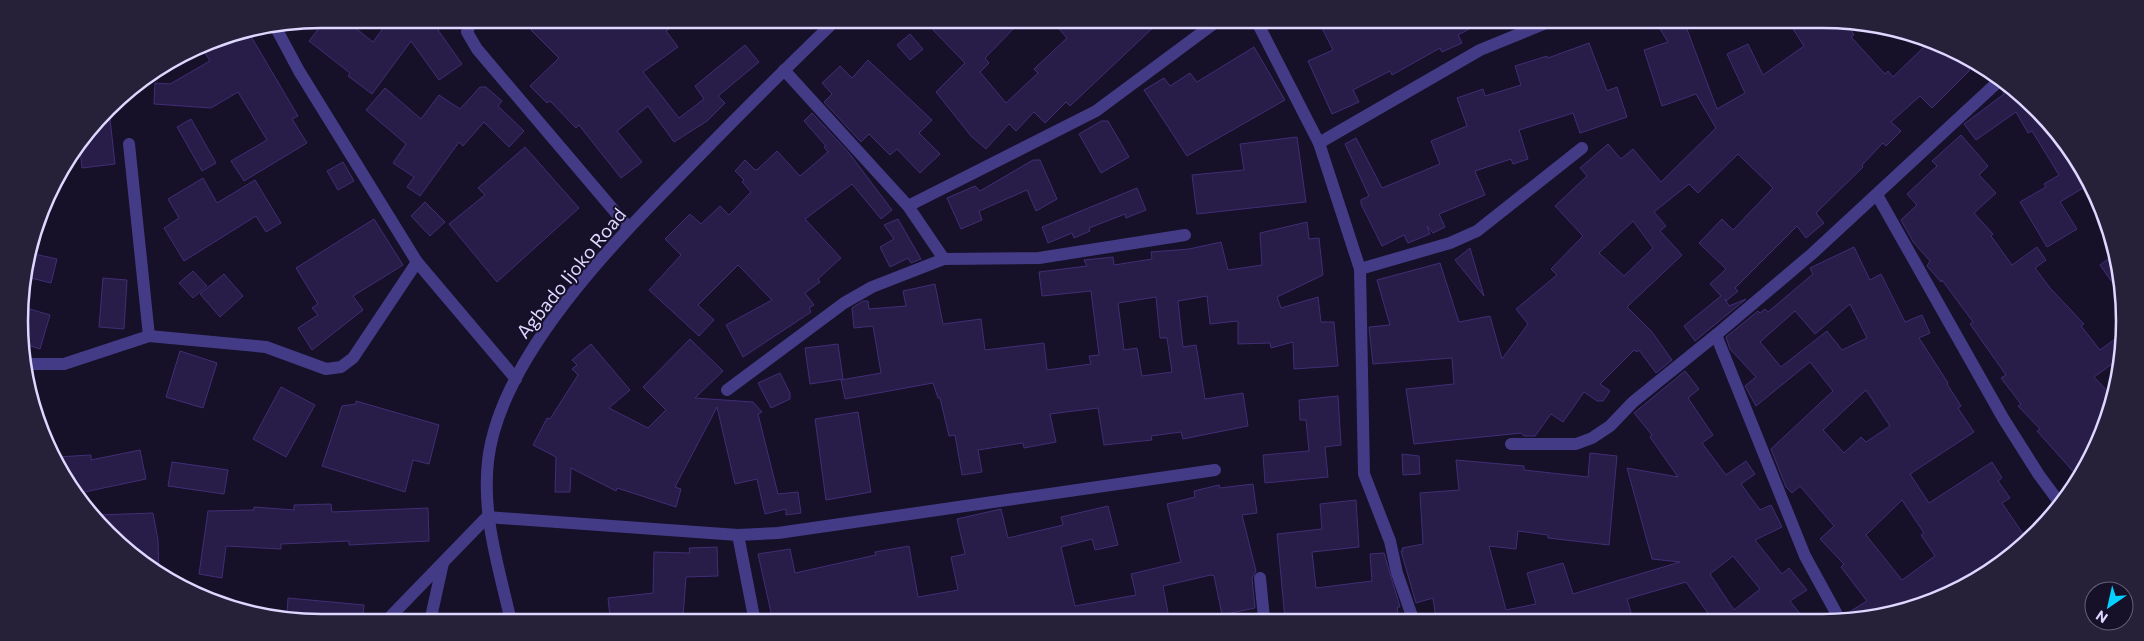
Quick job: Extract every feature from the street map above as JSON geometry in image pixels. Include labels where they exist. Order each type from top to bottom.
[{"type":"street","points":[[469,28],[467,32],[477,50],[628,228]]},
{"type":"street","name":"Agbado Ijoko Road","points":[[509,614],[486,517],[488,460],[494,432],[516,378],[550,324],[628,228],[828,28]]},
{"type":"street","points":[[908,206],[1096,111],[1208,28]]},
{"type":"street","points":[[1260,28],[1319,143],[1360,269],[1364,474],[1390,541],[1397,573],[1411,614]]},
{"type":"street","points":[[1319,143],[1480,50],[1534,28]]},
{"type":"street","points":[[277,31],[299,72],[417,262],[516,378]]},
{"type":"street","points":[[784,70],[908,206],[944,259]]},
{"type":"street","points":[[1511,444],[1576,444],[1592,438],[1610,426],[1633,402],[1716,336],[1877,195],[1996,84]]},
{"type":"street","points":[[128,144],[149,336]]},
{"type":"street","points":[[1360,269],[1450,243],[1477,231],[1582,148]]},
{"type":"street","points":[[1877,195],[2003,418],[2057,498]]},
{"type":"street","points":[[727,390],[844,303],[872,287],[944,259],[1039,258],[1185,235]]},
{"type":"street","points":[[31,364],[64,364],[149,336],[266,347],[326,369],[341,367],[353,358],[417,262]]},
{"type":"street","points":[[1716,336],[1805,556],[1836,613]]},
{"type":"street","points":[[393,614],[486,517],[738,535],[778,533],[1215,470]]},
{"type":"street","points":[[738,535],[753,614]]},
{"type":"street","points":[[432,614],[442,563]]},
{"type":"street","points":[[1260,578],[1264,614]]},
{"type":"building","points":[[319,28],[355,28],[373,42],[383,28],[440,28],[438,30],[462,64],[439,80],[411,41],[372,94],[348,76],[350,73],[309,41]]},
{"type":"building","points":[[533,28],[671,28],[666,31],[678,47],[643,72],[679,118],[704,99],[695,86],[745,45],[759,62],[718,96],[725,103],[707,121],[674,142],[648,106],[617,131],[642,162],[621,178],[579,125],[576,128],[550,101],[547,103],[530,86],[559,58],[531,30]]},
{"type":"building","points":[[935,28],[1014,28],[985,58],[989,63],[980,72],[1006,103],[1038,73],[1034,69],[1067,38],[1058,28],[1153,28],[1070,106],[1066,102],[1045,123],[1034,112],[1016,131],[1009,124],[986,149],[971,136],[936,92],[965,63],[933,30]]},
{"type":"building","points":[[1322,28],[1471,28],[1458,35],[1462,43],[1442,52],[1440,48],[1392,75],[1390,71],[1353,90],[1359,102],[1332,114],[1308,61],[1333,50]]},
{"type":"building","points":[[1659,28],[1687,28],[1717,109],[1745,93],[1727,54],[1748,44],[1763,75],[1804,46],[1793,28],[1850,29],[1854,35],[1851,37],[1885,74],[1888,71],[1893,77],[1925,46],[1964,64],[1970,70],[1932,108],[1920,96],[1891,122],[1901,131],[1886,146],[1883,143],[1862,165],[1863,167],[1816,213],[1824,223],[1806,238],[1797,226],[1735,288],[1738,291],[1726,301],[1729,306],[1746,299],[1695,341],[1684,326],[1721,296],[1710,284],[1726,269],[1699,243],[1722,219],[1733,230],[1773,188],[1738,154],[1698,193],[1689,184],[1654,212],[1666,226],[1660,231],[1682,255],[1627,307],[1652,332],[1672,360],[1656,373],[1639,350],[1637,352],[1634,350],[1600,384],[1610,391],[1603,401],[1597,401],[1584,392],[1563,422],[1551,414],[1535,436],[1524,436],[1521,433],[1414,444],[1406,389],[1454,384],[1452,358],[1373,364],[1369,327],[1390,325],[1377,280],[1440,263],[1459,322],[1490,316],[1502,359],[1528,324],[1516,309],[1557,275],[1551,269],[1583,236],[1555,206],[1587,176],[1580,168],[1608,144],[1621,159],[1633,149],[1661,182],[1716,128],[1696,94],[1662,106],[1644,50],[1668,42]],"holes":[[[1633,221],[1653,248],[1624,276],[1599,253]]]},
{"type":"building","points":[[910,34],[923,49],[910,60],[897,45]]},
{"type":"building","points":[[251,36],[298,116],[292,119],[307,143],[244,181],[231,161],[267,140],[238,92],[211,108],[154,104],[155,83],[170,84],[210,61],[204,52]]},
{"type":"building","points":[[1589,43],[1607,91],[1617,87],[1627,117],[1580,133],[1573,113],[1519,130],[1528,159],[1513,164],[1511,159],[1475,171],[1485,195],[1439,214],[1445,227],[1433,233],[1427,226],[1430,234],[1408,243],[1404,235],[1382,246],[1361,204],[1361,200],[1369,196],[1345,144],[1356,138],[1382,188],[1440,164],[1431,141],[1467,126],[1457,98],[1483,89],[1485,96],[1521,85],[1515,66],[1547,56],[1548,58]]},
{"type":"building","points":[[1254,47],[1285,100],[1187,156],[1144,90],[1164,78],[1170,86],[1190,73],[1197,82]]},
{"type":"building","points":[[868,60],[932,120],[919,133],[940,154],[920,173],[897,149],[890,155],[869,134],[861,142],[824,102],[832,94],[822,83],[840,66],[852,78]]},
{"type":"building","points":[[480,87],[486,87],[502,101],[498,106],[524,131],[509,147],[484,122],[463,146],[459,142],[420,196],[407,187],[414,177],[393,163],[406,144],[366,110],[385,88],[421,119],[439,95],[460,109]]},
{"type":"building","points":[[2002,89],[2017,100],[2044,127],[2067,158],[2084,187],[2060,202],[2077,229],[2047,247],[2020,202],[2046,187],[2044,184],[2059,175],[2032,131],[2028,133],[2016,112],[1976,140],[1964,124],[2004,94]]},
{"type":"building","points":[[812,113],[849,153],[892,210],[881,219],[852,184],[805,219],[841,258],[818,279],[820,282],[805,293],[814,305],[809,308],[811,312],[743,357],[726,325],[772,300],[738,265],[698,305],[714,320],[699,336],[649,290],[681,255],[665,239],[690,214],[701,224],[720,206],[729,215],[751,192],[742,182],[744,180],[735,171],[745,160],[755,170],[777,151],[800,176],[828,152],[824,147],[826,146],[804,121]]},
{"type":"building","points":[[110,117],[115,164],[82,168],[80,153]]},
{"type":"building","points":[[191,119],[216,163],[202,171],[177,127]]},
{"type":"building","points":[[1101,121],[1108,121],[1129,157],[1101,173],[1079,134]]},
{"type":"building","points":[[1961,135],[1988,166],[1979,175],[1996,193],[1974,213],[1993,234],[1991,236],[2012,265],[2037,247],[2046,260],[2035,268],[2050,288],[2084,324],[2081,326],[2100,350],[2116,338],[2113,363],[2094,377],[2108,392],[2094,433],[2074,472],[2037,431],[2040,429],[2018,406],[2021,404],[2001,378],[2006,375],[1970,324],[1973,322],[1942,280],[1941,282],[1927,266],[1930,261],[1914,243],[1901,220],[1917,205],[1907,194],[1937,166],[1932,161]]},
{"type":"building","points":[[1297,137],[1306,202],[1197,214],[1192,175],[1244,170],[1240,144]]},
{"type":"building","points":[[525,147],[579,208],[497,282],[449,224],[485,195],[478,188]]},
{"type":"building","points":[[1033,160],[1040,160],[1057,199],[1036,211],[1027,190],[979,211],[982,220],[961,229],[947,198],[975,186],[980,191]]},
{"type":"building","points":[[343,162],[354,181],[338,190],[327,171]]},
{"type":"building","points":[[203,178],[217,203],[255,180],[281,223],[266,232],[256,216],[184,261],[164,228],[179,218],[168,199]]},
{"type":"building","points":[[1137,188],[1146,210],[1126,218],[1125,214],[1089,228],[1090,231],[1074,238],[1072,233],[1048,243],[1042,227]]},
{"type":"building","points":[[425,202],[445,222],[430,236],[411,216]]},
{"type":"building","points":[[374,219],[403,265],[353,296],[363,310],[312,350],[298,328],[318,315],[312,308],[318,304],[296,268]]},
{"type":"building","points":[[898,219],[921,259],[911,263],[908,258],[890,267],[880,247],[894,239],[884,225]]},
{"type":"building","points":[[1307,222],[1309,239],[1319,238],[1323,275],[1277,297],[1281,308],[1318,297],[1321,322],[1334,322],[1338,366],[1294,369],[1293,342],[1271,348],[1270,343],[1238,344],[1238,321],[1210,324],[1207,296],[1178,301],[1183,347],[1196,345],[1205,399],[1243,393],[1248,426],[1183,439],[1181,432],[1151,436],[1152,440],[1104,445],[1098,408],[1050,414],[1056,442],[1024,448],[1023,443],[978,450],[982,472],[962,475],[955,435],[949,436],[940,398],[938,398],[933,383],[845,399],[841,380],[881,373],[873,326],[854,328],[852,308],[863,301],[868,301],[869,309],[906,306],[903,291],[935,284],[943,324],[981,319],[985,350],[1044,343],[1047,370],[1091,364],[1089,356],[1099,355],[1091,291],[1042,296],[1039,272],[1087,266],[1084,260],[1113,257],[1114,265],[1152,259],[1151,252],[1189,249],[1221,242],[1228,270],[1262,265],[1260,233]],"holes":[[[1156,297],[1160,338],[1167,338],[1172,372],[1142,376],[1137,348],[1124,350],[1118,303]]]},
{"type":"building","points":[[1854,247],[1870,280],[1881,274],[1905,322],[1922,315],[1930,333],[1919,338],[1948,383],[1961,406],[1958,408],[1974,432],[1910,474],[1929,503],[1992,462],[2002,478],[1998,481],[2010,498],[2002,503],[2024,535],[2002,553],[1970,574],[1936,591],[1899,604],[1849,612],[1867,601],[1841,567],[1844,564],[1820,539],[1834,526],[1800,486],[1792,493],[1786,487],[1771,449],[1833,391],[1810,362],[1756,406],[1745,386],[1756,377],[1730,349],[1726,337],[1758,311],[1760,313],[1765,309],[1768,312],[1813,274],[1810,268]],"holes":[[[1850,304],[1867,338],[1842,350],[1827,331],[1781,367],[1760,342],[1795,311],[1815,334]],[[1866,390],[1890,426],[1866,442],[1861,437],[1844,453],[1823,430]],[[1902,500],[1924,533],[1921,535],[1935,556],[1902,580],[1866,535]]]},
{"type":"building","points":[[1470,248],[1484,296],[1455,260]]},
{"type":"building","points":[[35,254],[57,259],[51,283],[31,278]]},
{"type":"building","points":[[2110,258],[2114,285],[2100,265]]},
{"type":"building","points":[[193,271],[207,286],[193,298],[179,283]]},
{"type":"building","points":[[224,274],[243,296],[220,317],[200,294]]},
{"type":"building","points":[[103,278],[127,280],[124,329],[99,327]]},
{"type":"building","points":[[28,308],[50,315],[40,349],[29,345]]},
{"type":"building","points":[[690,339],[723,371],[695,398],[753,402],[762,412],[758,414],[778,494],[798,492],[801,513],[786,515],[786,509],[765,514],[757,479],[735,484],[717,407],[675,487],[681,489],[676,507],[617,488],[616,491],[571,468],[570,492],[555,492],[556,457],[533,445],[547,418],[550,419],[578,375],[572,369],[577,365],[572,360],[591,344],[630,390],[609,408],[648,428],[666,410],[643,387]]},
{"type":"building","points":[[838,344],[843,379],[810,384],[805,348]]},
{"type":"building","points":[[180,351],[217,363],[203,408],[166,397]]},
{"type":"building","points":[[1685,371],[1699,389],[1688,398],[1713,435],[1702,443],[1726,475],[1746,461],[1755,474],[1741,484],[1760,510],[1771,505],[1782,527],[1755,540],[1782,574],[1789,568],[1807,590],[1790,601],[1800,614],[1708,614],[1686,582],[1627,599],[1632,614],[1435,614],[1433,598],[1416,603],[1401,551],[1403,551],[1402,548],[1423,544],[1420,493],[1459,490],[1456,460],[1524,466],[1524,470],[1588,477],[1590,453],[1617,456],[1609,545],[1548,538],[1548,535],[1518,531],[1516,549],[1489,546],[1506,610],[1536,604],[1527,573],[1563,563],[1573,594],[1680,562],[1652,559],[1627,468],[1678,477],[1650,437],[1652,435],[1634,413]],"holes":[[[1733,556],[1760,589],[1734,610],[1710,574]]]},
{"type":"building","points":[[780,373],[790,393],[790,399],[771,408],[758,383]]},
{"type":"building","points":[[281,387],[315,405],[286,457],[253,439]]},
{"type":"building","points":[[1338,396],[1341,445],[1325,447],[1328,477],[1265,483],[1263,455],[1309,451],[1306,420],[1300,420],[1299,400]]},
{"type":"building","points":[[356,401],[439,425],[429,464],[413,460],[405,492],[322,466],[342,406],[356,404]]},
{"type":"building","points":[[858,412],[871,492],[826,500],[815,419]]},
{"type":"building","points":[[140,450],[146,479],[83,492],[62,457],[91,455],[91,460]]},
{"type":"building","points":[[1402,454],[1419,456],[1420,474],[1403,475]]},
{"type":"building","points":[[172,462],[228,470],[224,494],[168,486]]},
{"type":"building","points":[[1253,484],[1257,513],[1242,515],[1256,571],[1252,578],[1255,608],[1227,614],[1222,614],[1214,576],[1211,575],[1163,586],[1168,614],[771,614],[758,554],[790,549],[795,573],[876,555],[875,552],[909,546],[918,597],[958,590],[951,557],[965,554],[957,519],[1001,509],[1008,538],[1063,525],[1061,517],[1108,506],[1118,545],[1095,550],[1092,539],[1061,547],[1075,606],[1136,595],[1131,574],[1181,562],[1167,504],[1195,497],[1194,491],[1219,485],[1220,488]]},
{"type":"building","points":[[1356,500],[1359,547],[1312,552],[1316,588],[1372,581],[1370,554],[1384,553],[1400,607],[1397,607],[1398,614],[1285,614],[1277,534],[1322,529],[1320,504]]},
{"type":"building","points":[[331,504],[332,512],[428,508],[429,541],[349,545],[349,541],[281,544],[281,549],[226,546],[222,578],[199,574],[208,511],[254,510],[254,507],[294,510],[294,505]]},
{"type":"building","points":[[153,513],[158,540],[159,564],[127,541],[101,515]]},
{"type":"building","points":[[717,547],[718,576],[686,577],[683,614],[610,614],[608,598],[653,593],[654,552],[690,553],[689,548]]},
{"type":"building","points":[[288,598],[364,605],[363,614],[287,612]]}]
